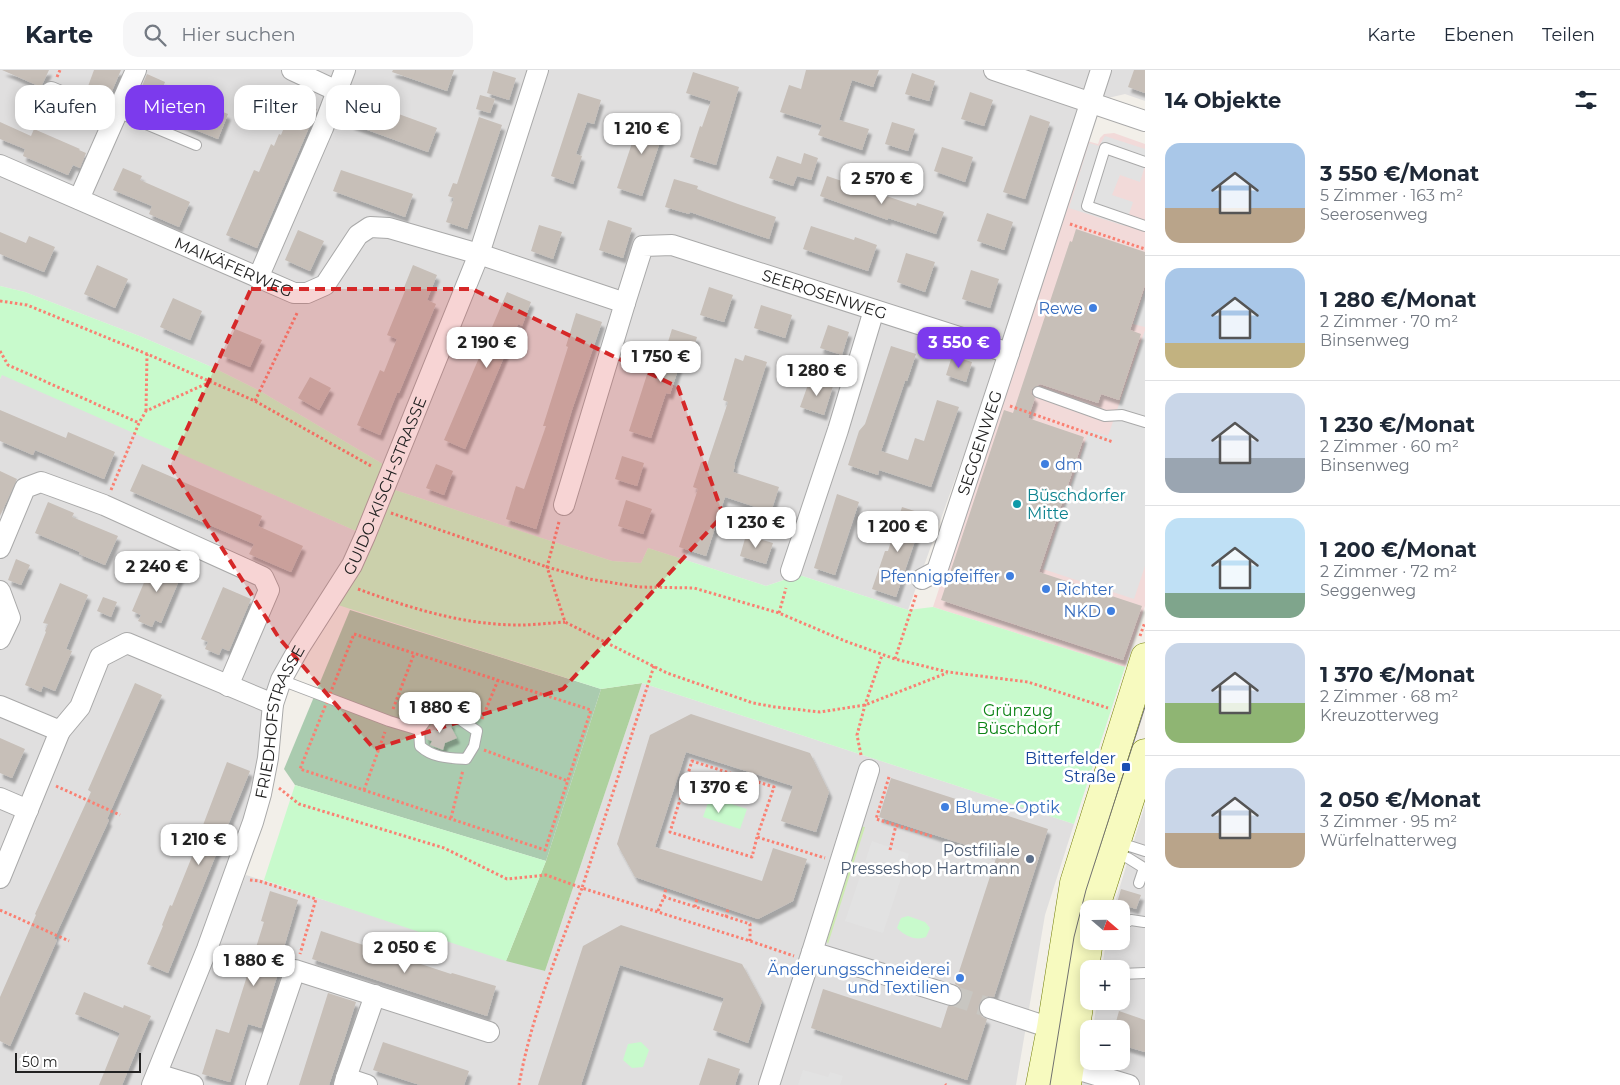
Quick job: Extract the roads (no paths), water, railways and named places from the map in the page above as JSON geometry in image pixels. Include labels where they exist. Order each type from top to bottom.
[{"type":"main road","points":[[1068,1077],[1063,1032],[1074,883],[1127,713],[1141,686],[1145,657]]},
{"type":"main road","points":[[1098,900],[1145,753]]},
{"type":"main road","points":[[1040,1085],[1091,959]]},
{"type":"street","points":[[115,116],[136,70]]},
{"type":"street","points":[[292,70],[326,86]]},
{"type":"street","points":[[340,85],[345,70]]},
{"type":"street","name":"GUIDO-KISCH-STRASSE","points":[[320,616],[352,565],[479,254],[538,70]]},
{"type":"street","points":[[994,70],[1145,121]]},
{"type":"street","points":[[1009,353],[1102,70]]},
{"type":"street","points":[[258,278],[326,121]]},
{"type":"street","points":[[79,199],[109,130]]},
{"type":"street","name":"MAIKÄFERWEG","points":[[0,165],[294,293],[307,293],[325,285],[358,235],[370,227],[389,228],[479,254],[625,303]]},
{"type":"street","name":"SEEROSENWEG","points":[[625,303],[643,246],[672,245],[1009,353]]},
{"type":"street","points":[[564,505],[625,303]]},
{"type":"street","points":[[791,571],[838,430],[874,310]]},
{"type":"street","name":"SEGGENWEG","points":[[922,579],[937,570],[1009,353]]},
{"type":"street","points":[[0,548],[25,488],[41,482],[104,505],[263,577],[270,590],[228,686]]},
{"type":"street","points":[[0,592],[10,618],[0,639]]},
{"type":"street","name":"FRIEDHOFSTRASSE","points":[[154,1079],[207,948],[253,822],[268,758],[273,704],[281,680],[320,616]]},
{"type":"street","points":[[0,878],[60,731],[80,707],[100,657],[127,643],[273,704]]},
{"type":"street","points":[[0,706],[60,731]]},
{"type":"street","points":[[769,1085],[869,770]]},
{"type":"street","points":[[0,798],[28,810]]},
{"type":"street","points":[[810,956],[951,995]]},
{"type":"street","points":[[256,1085],[295,970],[489,1032]]},
{"type":"street","points":[[367,1085],[345,1081],[375,995]]},
{"type":"street","points":[[990,1008],[1063,1032]]},
{"type":"street","points":[[1068,1077],[1130,1085]]},
{"type":"street","points":[[154,1079],[193,1085]]},
{"type":"lane","points":[[115,116],[196,145]]},
{"type":"lane","points":[[1145,162],[1105,148],[1087,206],[1145,226]]},
{"type":"lane","points":[[1038,392],[1105,416],[1122,415],[1145,422]]},
{"type":"lane","points":[[281,680],[389,721],[419,730]]},
{"type":"lane","points":[[432,712],[455,716],[477,731],[474,746],[466,759],[443,758],[428,754],[420,746],[419,730],[432,712]]},
{"type":"lane","points":[[1115,848],[1145,851]]},
{"type":"lane","points":[[1115,848],[1144,868],[1138,883]]},
{"type":"lane","points":[[1130,920],[1144,922]]},
{"type":"lane","points":[[1130,974],[1145,973]]},
{"type":"tunnel","points":[[951,995],[990,1008]]},
{"type":"tram line","points":[[1050,1085],[1074,937],[1086,890],[1145,707]]},
{"type":"place","name":"Rewe","points":[[1093,308]]},
{"type":"place","name":"dm","points":[[1045,464]]},
{"type":"place","name":"Büschdorfer Mitte","points":[[1017,504]]},
{"type":"place","name":"Pfennigpfeiffer","points":[[1010,576]]},
{"type":"place","name":"Richter","points":[[1046,589]]},
{"type":"place","name":"NKD","points":[[1111,611]]},
{"type":"place","name":"Bitterfelder Straße","points":[[1126,767]]},
{"type":"place","name":"Blume-Optik","points":[[945,807]]},
{"type":"place","name":"Postfiliale Presseshop Hartmann","points":[[1030,859]]},
{"type":"place","name":"Änderungsschneiderei und Textilien","points":[[960,978]]},
{"type":"park label","name":"Grünzug Büschdorf","points":[[1018,719]]}]
